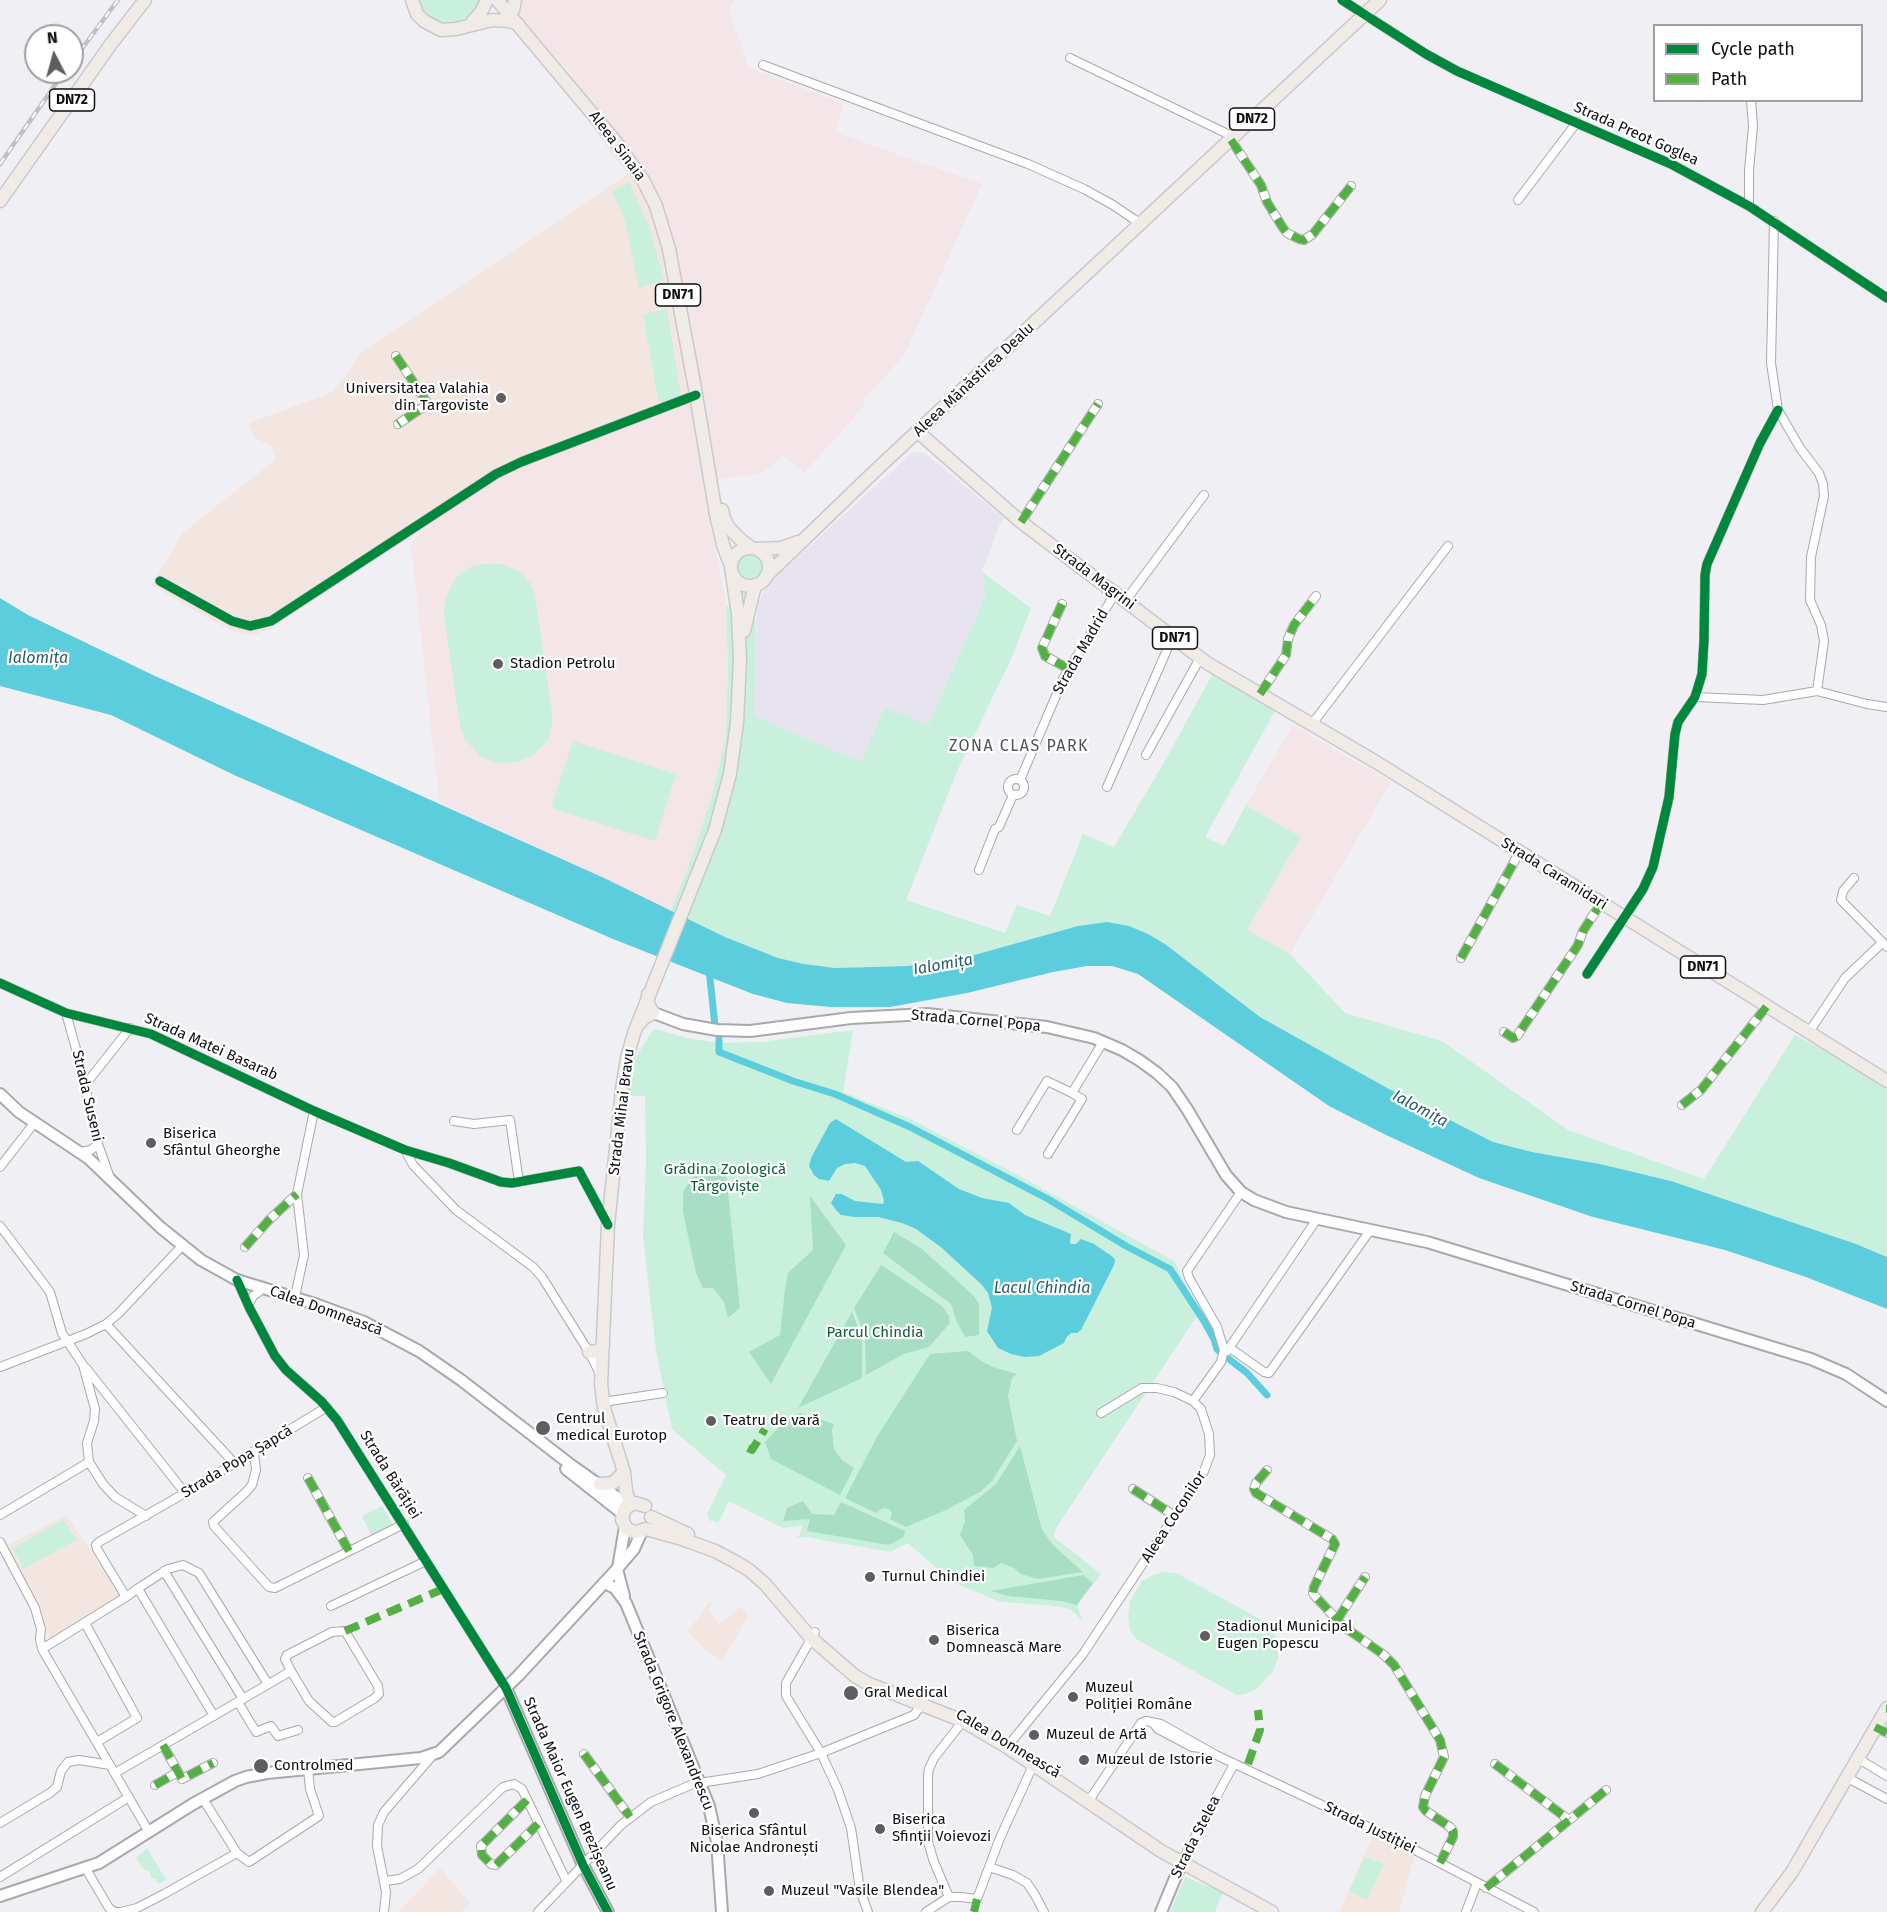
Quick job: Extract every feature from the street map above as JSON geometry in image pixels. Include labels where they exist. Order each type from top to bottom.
[{"type":"main road","name":"DN72","points":[[0,190],[112,31],[137,0]]},
{"type":"main road","name":"DN72","points":[[0,201],[111,44],[146,0]]},
{"type":"main road","points":[[412,0],[417,14],[424,21],[432,26],[449,30],[492,20],[518,24]]},
{"type":"main road","points":[[470,25],[481,12],[486,0]]},
{"type":"main road","name":"Aleea Sinaia","points":[[497,0],[616,142],[650,193],[668,243],[714,507],[731,570]]},
{"type":"main road","name":"Aleea Sinaia","points":[[504,0],[514,5],[608,121],[641,166],[660,202],[672,236],[725,521],[740,539],[761,551],[768,560],[766,576]]},
{"type":"main road","name":"Aleea Mănăstirea Dealu","points":[[766,576],[1380,0]]},
{"type":"main road","name":"Strada Magrini","points":[[918,432],[1021,522],[1200,658],[1344,743]]},
{"type":"main road","name":"Aleea Mănăstirea Dealu","points":[[753,548],[781,548],[806,537]]},
{"type":"main road","points":[[753,548],[745,548],[735,555],[731,570],[735,579],[744,585],[755,585],[766,576]]},
{"type":"main road","name":"Strada Mihai Bravu","points":[[731,570],[738,614],[740,659]]},
{"type":"main road","name":"Strada Mihai Bravu","points":[[624,1472],[603,1402],[600,1368],[608,1225],[622,1090],[634,1033],[648,1011],[648,994],[715,830],[730,774],[740,659],[747,615],[755,585]]},
{"type":"main road","name":"Strada Caramidari","points":[[1344,743],[1887,1081]]},
{"type":"main road","name":"Strada Cornel Popa","points":[[648,1011],[691,1026],[717,1030],[741,1031],[877,1015],[904,1014],[949,1015],[1079,1034],[1103,1042],[1157,1072],[1172,1087],[1187,1108],[1226,1175],[1241,1192],[1254,1200],[1270,1207],[1317,1219],[1371,1229],[1448,1248],[1811,1359],[1846,1374],[1887,1401]]},
{"type":"main road","name":"Calea Domnească","points":[[0,1094],[58,1143],[96,1163],[180,1248],[238,1282],[364,1322],[418,1351],[461,1380],[571,1465],[598,1489],[627,1508],[640,1504],[646,1521],[707,1547],[734,1561],[758,1578],[811,1640],[855,1676],[966,1717],[1195,1871],[1272,1912]]},
{"type":"main road","name":"Calea Domnească","points":[[0,1101],[16,1116],[96,1163],[180,1248]]},
{"type":"main road","points":[[238,1282],[259,1292],[294,1300]]},
{"type":"main road","points":[[589,1352],[598,1352],[603,1346]]},
{"type":"main road","points":[[598,1489],[613,1483],[624,1472]]},
{"type":"main road","points":[[617,1569],[625,1527],[622,1520],[627,1508],[624,1472]]},
{"type":"main road","points":[[0,1896],[103,1862],[202,1799],[246,1777],[421,1758],[434,1754],[451,1742],[506,1688],[634,1549],[646,1521],[624,1472]]},
{"type":"main road","name":"Calea Domnească","points":[[625,1527],[632,1531],[646,1521]]},
{"type":"main road","name":"Calea Domnească","points":[[646,1521],[716,1545],[752,1566],[770,1582],[811,1640],[858,1672],[1009,1745]]},
{"type":"main road","name":"Strada Grigore Alexandrescu","points":[[617,1569],[626,1603],[715,1828],[723,1912]]},
{"type":"main road","name":"Strada Grigore Alexandrescu","points":[[604,1583],[615,1588],[626,1603]]},
{"type":"main road","name":"Strada Maior Eugen Brezișeanu","points":[[506,1688],[583,1865],[608,1912]]},
{"type":"main road","points":[[914,1715],[915,1706],[921,1702]]},
{"type":"main road","points":[[1762,1912],[1792,1872],[1887,1708]]},
{"type":"main road","name":"Calea Domnească","points":[[1182,1861],[1282,1912]]},
{"type":"main road","name":"Strada Stelea","points":[[1161,1912],[1182,1861]]},
{"type":"main road","points":[[1174,1881],[1195,1871]]},
{"type":"street","name":"Strada Preot Goglea","points":[[1342,0],[1425,54],[1457,71],[1671,164],[1749,206],[1887,298]]},
{"type":"street","points":[[1070,58],[1232,138],[1261,185],[1267,202],[1283,228],[1287,233],[1299,239],[1304,240],[1313,234],[1351,186]]},
{"type":"street","points":[[763,65],[1028,164],[1094,194],[1140,224]]},
{"type":"street","points":[[1749,206],[1753,126],[1751,102]]},
{"type":"street","points":[[1518,200],[1577,122]]},
{"type":"street","points":[[1774,221],[1771,363],[1778,410],[1800,448],[1820,473],[1823,484],[1824,496],[1811,557],[1810,600],[1821,625],[1824,641],[1817,691]]},
{"type":"street","points":[[396,356],[428,404],[398,424]]},
{"type":"street","points":[[160,581],[232,621],[250,626],[271,621],[496,474],[521,462],[696,395]]},
{"type":"street","points":[[1021,522],[1098,404]]},
{"type":"street","points":[[1587,974],[1643,889],[1653,867],[1669,797],[1675,734],[1681,716],[1695,697],[1702,674],[1707,564],[1760,443],[1778,410]]},
{"type":"street","name":"Strada Madrid","points":[[978,870],[995,829],[999,827],[1013,795],[1020,794],[1024,790],[1024,784],[1020,780],[1069,669],[1121,596],[1204,495]]},
{"type":"street","points":[[1312,724],[1448,546]]},
{"type":"street","points":[[1260,694],[1286,655],[1288,639],[1294,625],[1316,596]]},
{"type":"street","points":[[1062,604],[1042,648],[1045,656],[1069,669]]},
{"type":"street","points":[[1107,787],[1173,636]]},
{"type":"street","points":[[1146,755],[1200,658]]},
{"type":"street","points":[[1695,697],[1763,699],[1817,691],[1887,707]]},
{"type":"street","points":[[1461,958],[1519,853]]},
{"type":"street","points":[[1809,1032],[1845,978],[1884,945],[1841,900],[1843,891],[1854,878]]},
{"type":"street","points":[[1504,1032],[1513,1038],[1517,1036],[1578,945],[1583,931],[1601,903]]},
{"type":"street","name":"Strada Matei Basarab","points":[[0,983],[66,1013],[130,1028],[160,1038],[314,1111],[405,1150],[501,1182],[519,1182],[579,1171],[608,1225]]},
{"type":"street","points":[[1682,1105],[1701,1090],[1767,1006]]},
{"type":"street","name":"Strada Suseni","points":[[66,1013],[98,1144],[96,1163]]},
{"type":"street","points":[[85,1085],[130,1028]]},
{"type":"street","points":[[1072,1093],[1103,1042]]},
{"type":"street","points":[[1017,1130],[1047,1080],[1082,1099],[1048,1154]]},
{"type":"street","points":[[294,1300],[304,1255],[297,1194],[314,1111]]},
{"type":"street","points":[[454,1121],[474,1124],[510,1120],[519,1182]]},
{"type":"street","points":[[0,1167],[33,1124]]},
{"type":"street","points":[[80,1152],[91,1150],[98,1144]]},
{"type":"street","points":[[405,1150],[413,1165],[456,1210],[533,1267],[542,1277],[600,1368]]},
{"type":"street","points":[[1223,1357],[1222,1339],[1217,1327],[1187,1271],[1241,1192]]},
{"type":"street","points":[[245,1246],[297,1194]]},
{"type":"street","points":[[1101,1413],[1142,1388],[1162,1389],[1193,1401],[1317,1219]]},
{"type":"street","points":[[0,1226],[50,1292],[67,1342],[185,1493]]},
{"type":"street","points":[[1230,1348],[1264,1372],[1269,1372],[1371,1229]]},
{"type":"street","points":[[0,1367],[67,1342],[106,1324],[180,1248]]},
{"type":"street","name":"Strada Bărăției","points":[[238,1282],[269,1346],[282,1365],[327,1407],[337,1420],[506,1688]]},
{"type":"street","points":[[248,1305],[253,1296],[259,1292]]},
{"type":"street","points":[[106,1324],[235,1464]]},
{"type":"street","points":[[83,1365],[95,1408],[94,1421],[87,1443],[89,1462],[103,1484],[115,1497],[146,1516]]},
{"type":"street","points":[[603,1402],[663,1393]]},
{"type":"street","name":"Aleea Coconilor","points":[[1009,1745],[1084,1652],[1204,1471],[1210,1455],[1206,1421],[1201,1409],[1193,1401]]},
{"type":"street","name":"Strada Popa Șapcă","points":[[126,1596],[96,1545],[254,1453],[327,1407]]},
{"type":"street","points":[[254,1453],[256,1470],[252,1485],[213,1522],[214,1526],[269,1587],[274,1588],[404,1524]]},
{"type":"street","points":[[0,1515],[89,1462]]},
{"type":"street","points":[[1267,1470],[1256,1483],[1254,1489],[1256,1493],[1332,1539],[1335,1544],[1313,1589],[1315,1596],[1337,1620],[1394,1665],[1440,1740],[1444,1757],[1425,1796],[1423,1807],[1425,1811],[1450,1827],[1453,1832],[1453,1837],[1440,1863]]},
{"type":"street","points":[[308,1478],[349,1551]]},
{"type":"street","points":[[1133,1489],[1175,1516]]},
{"type":"street","points":[[0,1542],[35,1608],[41,1629],[42,1649],[149,1832]]},
{"type":"street","points":[[331,1606],[426,1561]]},
{"type":"street","points":[[42,1649],[164,1571],[183,1565],[199,1573],[268,1684]]},
{"type":"street","points":[[164,1571],[240,1700],[256,1732],[271,1726],[278,1736],[298,1730]]},
{"type":"street","points":[[1337,1620],[1365,1577]]},
{"type":"street","points":[[137,1589],[214,1716]]},
{"type":"street","points":[[85,1623],[137,1718],[97,1742]]},
{"type":"street","points":[[345,1630],[378,1686],[379,1694],[332,1722],[309,1701],[292,1672],[285,1657],[332,1632],[345,1630]]},
{"type":"street","points":[[811,1640],[786,1683],[786,1696],[821,1753],[838,1790],[851,1828],[860,1890],[867,1912]]},
{"type":"street","points":[[115,1773],[292,1672]]},
{"type":"street","points":[[538,1912],[630,1817],[663,1796],[699,1783],[758,1774],[821,1753],[914,1715]]},
{"type":"street","points":[[950,1898],[928,1842],[928,1775],[934,1758],[963,1721]]},
{"type":"street","name":"Strada Justiției","points":[[1090,1800],[1141,1724],[1146,1721],[1161,1724],[1195,1742],[1203,1749],[1365,1824],[1477,1883],[1517,1908],[1534,1912]]},
{"type":"street","points":[[1875,1727],[1887,1733]]},
{"type":"street","points":[[163,1745],[182,1779],[213,1763]]},
{"type":"street","points":[[384,1912],[385,1881],[377,1846],[380,1818],[434,1754]]},
{"type":"street","points":[[584,1754],[630,1817]]},
{"type":"street","points":[[1857,1758],[1887,1776]]},
{"type":"street","points":[[0,1823],[57,1787],[61,1771],[68,1762],[79,1760],[110,1765]]},
{"type":"street","points":[[926,1912],[950,1898],[977,1899],[1000,1838],[1035,1762]]},
{"type":"street","name":"Strada Stelea","points":[[1182,1861],[1234,1764]]},
{"type":"street","points":[[1495,1764],[1569,1820]]},
{"type":"street","points":[[202,1799],[237,1853],[249,1862],[319,1816],[310,1789],[308,1769]]},
{"type":"street","points":[[155,1785],[178,1772]]},
{"type":"street","points":[[1846,1777],[1887,1799]]},
{"type":"street","points":[[385,1881],[400,1878],[418,1869],[503,1787],[518,1785],[567,1882]]},
{"type":"street","points":[[1486,1888],[1606,1790]]},
{"type":"street","points":[[0,1877],[129,1797]]},
{"type":"street","points":[[527,1800],[481,1846],[482,1855],[493,1866],[499,1864],[538,1824]]},
{"type":"street","points":[[86,1869],[109,1908],[115,1912],[121,1912],[138,1910],[237,1853]]},
{"type":"street","points":[[989,1868],[1013,1875],[1027,1883],[1044,1912]]},
{"type":"street","points":[[1466,1912],[1477,1883]]},
{"type":"shaded area","points":[[521,0],[735,0],[729,10],[749,68],[844,104],[835,132],[982,184],[904,356],[865,397],[864,406],[804,473],[783,455],[774,465],[757,474],[726,478],[703,485],[726,605],[728,666],[726,736],[713,792],[689,865],[671,910],[439,802],[411,544],[437,517],[634,183],[563,87],[575,78],[519,16]]},
{"type":"shaded area","name":"Universitatea Valahia din Targoviste","points":[[632,171],[651,206],[661,238],[688,405],[488,486],[270,629],[253,635],[238,633],[216,623],[152,585],[183,533],[276,459],[272,447],[254,437],[249,423],[333,392],[361,352]]},
{"type":"shaded area","points":[[912,453],[926,454],[1004,518],[982,572],[985,597],[928,725],[861,762],[754,716],[757,606],[770,582]]},
{"type":"shaded area","points":[[1293,725],[1391,782],[1290,954],[1247,930],[1301,837],[1246,805]]},
{"type":"shaded area","points":[[66,1515],[121,1594],[49,1639],[44,1619],[6,1546]]},
{"type":"shaded area","points":[[710,1602],[713,1603],[708,1610],[720,1624],[740,1606],[748,1616],[723,1660],[706,1651],[688,1631]]},
{"type":"shaded area","points":[[1373,1835],[1415,1855],[1399,1912],[1339,1912]]},
{"type":"shaded area","points":[[440,1868],[470,1903],[461,1912],[399,1912]]},
{"type":"green space","points":[[420,0],[483,0],[473,14],[459,22],[451,23],[435,20],[426,15],[421,8]]},
{"type":"green space","points":[[629,182],[650,228],[664,280],[639,288],[625,221],[612,191]]},
{"type":"green space","points":[[667,308],[681,397],[663,403],[658,400],[643,315]]},
{"type":"green space","points":[[750,553],[760,557],[764,567],[760,577],[750,581],[740,577],[736,567],[740,557]]},
{"type":"green space","name":"Stadion Petrolu","points":[[500,564],[522,574],[530,583],[535,595],[552,713],[549,737],[542,747],[532,756],[507,763],[493,762],[481,757],[464,738],[460,725],[444,616],[446,597],[456,578],[475,565]]},
{"type":"green space","points":[[982,572],[1031,608],[1013,655],[958,769],[906,900],[1005,933],[1017,905],[1050,916],[1083,834],[1114,847],[1213,673],[1275,711],[1205,837],[1224,846],[1246,805],[1301,837],[1247,930],[1290,954],[1345,1013],[1442,1041],[1568,1130],[1704,1179],[1795,1035],[1887,1084],[1887,1257],[1856,1244],[1671,1181],[1493,1142],[1389,1089],[1260,1017],[1165,944],[1107,922],[1078,926],[967,957],[908,966],[835,968],[778,958],[725,937],[671,910],[689,865],[713,792],[726,736],[728,666],[726,605],[739,612],[738,589],[748,592],[745,615],[756,622],[754,716],[861,762],[885,707],[928,725],[985,597]]},
{"type":"green space","points":[[573,741],[676,774],[655,841],[551,808]]},
{"type":"green space","name":"Parcul Chindia","points":[[657,1029],[686,1038],[719,1043],[761,1042],[853,1030],[843,1092],[910,1119],[1174,1261],[1199,1313],[1056,1528],[1054,1537],[1101,1574],[1077,1605],[1083,1621],[1070,1609],[1001,1602],[952,1582],[908,1543],[890,1552],[796,1537],[800,1535],[802,1526],[783,1528],[729,1501],[718,1523],[712,1520],[709,1522],[707,1514],[726,1475],[672,1429],[656,1351],[643,1236],[646,1161],[645,1096],[628,1096],[636,1057],[653,1030]]},
{"type":"green space","name":"Grădina Zoologică Târgoviște","points":[[718,1168],[726,1173],[740,1308],[728,1318],[724,1302],[713,1288],[703,1288],[696,1273],[683,1212],[683,1192],[691,1178],[705,1170]]},
{"type":"green space","points":[[810,1196],[846,1245],[771,1384],[749,1352],[780,1335],[788,1273],[813,1250]]},
{"type":"green space","points":[[894,1232],[922,1249],[974,1296],[979,1304],[979,1335],[965,1337],[951,1304],[883,1253]]},
{"type":"green space","points":[[881,1265],[942,1306],[949,1316],[950,1323],[929,1347],[904,1354],[866,1375],[865,1336],[854,1308]]},
{"type":"green space","points":[[852,1312],[862,1338],[862,1378],[798,1408]]},
{"type":"green space","points":[[968,1351],[993,1367],[1017,1374],[1012,1378],[1008,1396],[1017,1441],[992,1481],[980,1492],[906,1527],[890,1519],[892,1513],[889,1509],[883,1508],[876,1513],[845,1498],[878,1435],[930,1354]]},
{"type":"green space","points":[[800,1413],[834,1424],[832,1430],[834,1449],[842,1460],[854,1468],[840,1495],[771,1459],[765,1442],[785,1421]]},
{"type":"green space","points":[[1020,1446],[1042,1530],[1053,1545],[1083,1572],[1038,1579],[1021,1574],[1014,1568],[1001,1563],[993,1568],[974,1566],[973,1555],[960,1535],[965,1521],[964,1510],[996,1484]]},
{"type":"green space","points":[[803,1501],[812,1514],[834,1515],[841,1502],[905,1531],[904,1537],[889,1545],[807,1531],[810,1519],[783,1521],[787,1508]]},
{"type":"green space","points":[[382,1506],[394,1526],[372,1536],[362,1516]]},
{"type":"green space","points":[[63,1520],[77,1540],[23,1569],[13,1548]]},
{"type":"green space","name":"Stadionul Municipal Eugen Popescu","points":[[1164,1572],[1176,1573],[1267,1623],[1275,1632],[1278,1658],[1273,1671],[1257,1689],[1237,1695],[1136,1639],[1130,1629],[1128,1617],[1130,1601],[1142,1581]]},
{"type":"green space","points":[[1083,1575],[1093,1583],[1077,1605],[1061,1601],[1008,1596],[991,1591]]},
{"type":"green space","points":[[147,1848],[166,1880],[159,1884],[152,1879],[148,1870],[144,1870],[136,1858]]},
{"type":"green space","points":[[1365,1857],[1384,1864],[1367,1900],[1349,1891]]},
{"type":"green space","points":[[1185,1877],[1223,1892],[1216,1912],[1170,1912]]},
{"type":"water","name":"Ialomița","points":[[0,598],[28,615],[155,676],[604,878],[725,937],[778,958],[835,968],[908,966],[967,957],[1078,926],[1107,922],[1129,926],[1165,944],[1260,1017],[1389,1089],[1493,1142],[1671,1181],[1856,1244],[1887,1257],[1887,1309],[1806,1277],[1725,1250],[1593,1217],[1479,1178],[1329,1106],[1138,974],[1112,966],[1087,966],[1053,972],[967,993],[890,1007],[830,1007],[787,1003],[753,994],[613,939],[234,775],[111,715],[0,686]]},
{"type":"water","name":"Lacul Chindia","points":[[836,1119],[906,1162],[918,1161],[959,1189],[982,1198],[1009,1203],[1025,1215],[1071,1234],[1071,1244],[1076,1244],[1081,1239],[1094,1244],[1113,1257],[1114,1265],[1081,1330],[1071,1333],[1064,1343],[1039,1356],[1025,1357],[998,1348],[987,1331],[992,1308],[988,1293],[942,1248],[916,1229],[902,1223],[878,1217],[841,1215],[831,1203],[836,1194],[842,1194],[855,1201],[883,1204],[884,1201],[881,1190],[865,1166],[855,1163],[845,1164],[837,1168],[829,1181],[819,1179],[814,1175],[809,1166],[811,1158],[830,1123]]},
{"type":"waterway","points":[[709,969],[715,1026]]},
{"type":"waterway","points":[[719,1039],[719,1052],[793,1081],[835,1094],[910,1127],[1048,1199],[1126,1246],[1170,1269],[1204,1321],[1220,1352]]},
{"type":"waterway","points":[[1229,1359],[1247,1373],[1267,1395]]},
{"type":"railway","points":[[84,46],[118,0]]},
{"type":"railway","points":[[0,164],[56,84]]},
{"type":"marked path","points":[[1231,140],[1261,185],[1267,202],[1283,228],[1287,233],[1299,239],[1304,240],[1313,234],[1351,186]]},
{"type":"marked path","points":[[396,356],[428,404],[398,424]]},
{"type":"marked path","points":[[1021,522],[1098,404]]},
{"type":"marked path","points":[[1260,694],[1286,655],[1288,639],[1294,625],[1316,596]]},
{"type":"marked path","points":[[1062,604],[1042,648],[1045,656],[1069,669]]},
{"type":"marked path","points":[[1461,958],[1519,853]]},
{"type":"marked path","points":[[1504,1032],[1513,1038],[1517,1036],[1578,945],[1583,931],[1601,903]]},
{"type":"marked path","points":[[1682,1105],[1701,1090],[1767,1006]]},
{"type":"marked path","points":[[245,1247],[297,1194]]},
{"type":"marked path","points":[[748,1448],[752,1450],[765,1429]]},
{"type":"marked path","points":[[1267,1470],[1256,1483],[1254,1489],[1256,1493],[1332,1539],[1335,1544],[1313,1593],[1343,1626],[1384,1655],[1394,1665],[1440,1740],[1444,1757],[1425,1796],[1423,1807],[1453,1831],[1453,1837],[1440,1863]]},
{"type":"marked path","points":[[308,1478],[349,1551]]},
{"type":"marked path","points":[[1133,1489],[1175,1516]]},
{"type":"marked path","points":[[1337,1620],[1365,1577]]},
{"type":"marked path","points":[[345,1631],[443,1589]]},
{"type":"marked path","points":[[1248,1764],[1260,1730],[1258,1710]]},
{"type":"marked path","points":[[1875,1727],[1887,1733]]},
{"type":"marked path","points":[[163,1745],[182,1779],[213,1763]]},
{"type":"marked path","points":[[584,1754],[630,1817]]},
{"type":"marked path","points":[[1495,1764],[1569,1820]]},
{"type":"marked path","points":[[155,1785],[178,1772]]},
{"type":"marked path","points":[[1486,1888],[1606,1790]]},
{"type":"marked path","points":[[527,1800],[481,1846],[482,1855],[491,1864],[496,1865],[538,1824]]},
{"type":"marked path","points":[[974,1912],[977,1899]]},
{"type":"cycle path","points":[[1342,0],[1426,54],[1457,71],[1671,164],[1749,206],[1887,298]]},
{"type":"cycle path","points":[[160,581],[232,621],[250,626],[271,621],[496,474],[521,462],[696,395]]},
{"type":"cycle path","points":[[1587,974],[1643,889],[1653,867],[1669,797],[1678,722],[1695,697],[1702,674],[1707,564],[1760,443],[1778,410]]},
{"type":"cycle path","points":[[0,983],[66,1013],[151,1034],[314,1111],[405,1150],[501,1182],[512,1183],[579,1171],[608,1225]]},
{"type":"cycle path","points":[[237,1280],[275,1356],[286,1370],[321,1401],[337,1420],[506,1688],[583,1865],[608,1912]]},
{"type":"place","name":"Universitatea Valahia din Targoviste","points":[[501,398]]},
{"type":"place","name":"Stadion Petrolu","points":[[498,664]]},
{"type":"place","name":"Biserica Sfântul Gheorghe","points":[[151,1143]]},
{"type":"place","name":"Teatru de vară","points":[[711,1421]]},
{"type":"place","name":"Centrul medical Eurotop","points":[[543,1428]]},
{"type":"place","name":"Turnul Chindiei","points":[[870,1577]]},
{"type":"place","name":"Stadionul Municipal Eugen Popescu","points":[[1205,1636]]},
{"type":"place","name":"Biserica Domnească Mare","points":[[934,1640]]},
{"type":"place","name":"Gral Medical","points":[[851,1693]]},
{"type":"place","name":"Muzeul Poliției Române","points":[[1073,1697]]},
{"type":"place","name":"Muzeul de Artă","points":[[1034,1735]]},
{"type":"place","name":"Muzeul de Istorie","points":[[1084,1760]]},
{"type":"place","name":"Controlmed","points":[[261,1766]]},
{"type":"place","name":"Biserica Sfântul Nicolae Andronești","points":[[754,1813]]},
{"type":"place","name":"Biserica Sfinții Voievozi","points":[[880,1829]]},
{"type":"place","name":"Muzeul \"Vasile Blendea\"","points":[[769,1891]]},
{"type":"district","name":"ZONA CLAS PARK","points":[[1019,747]]}]
